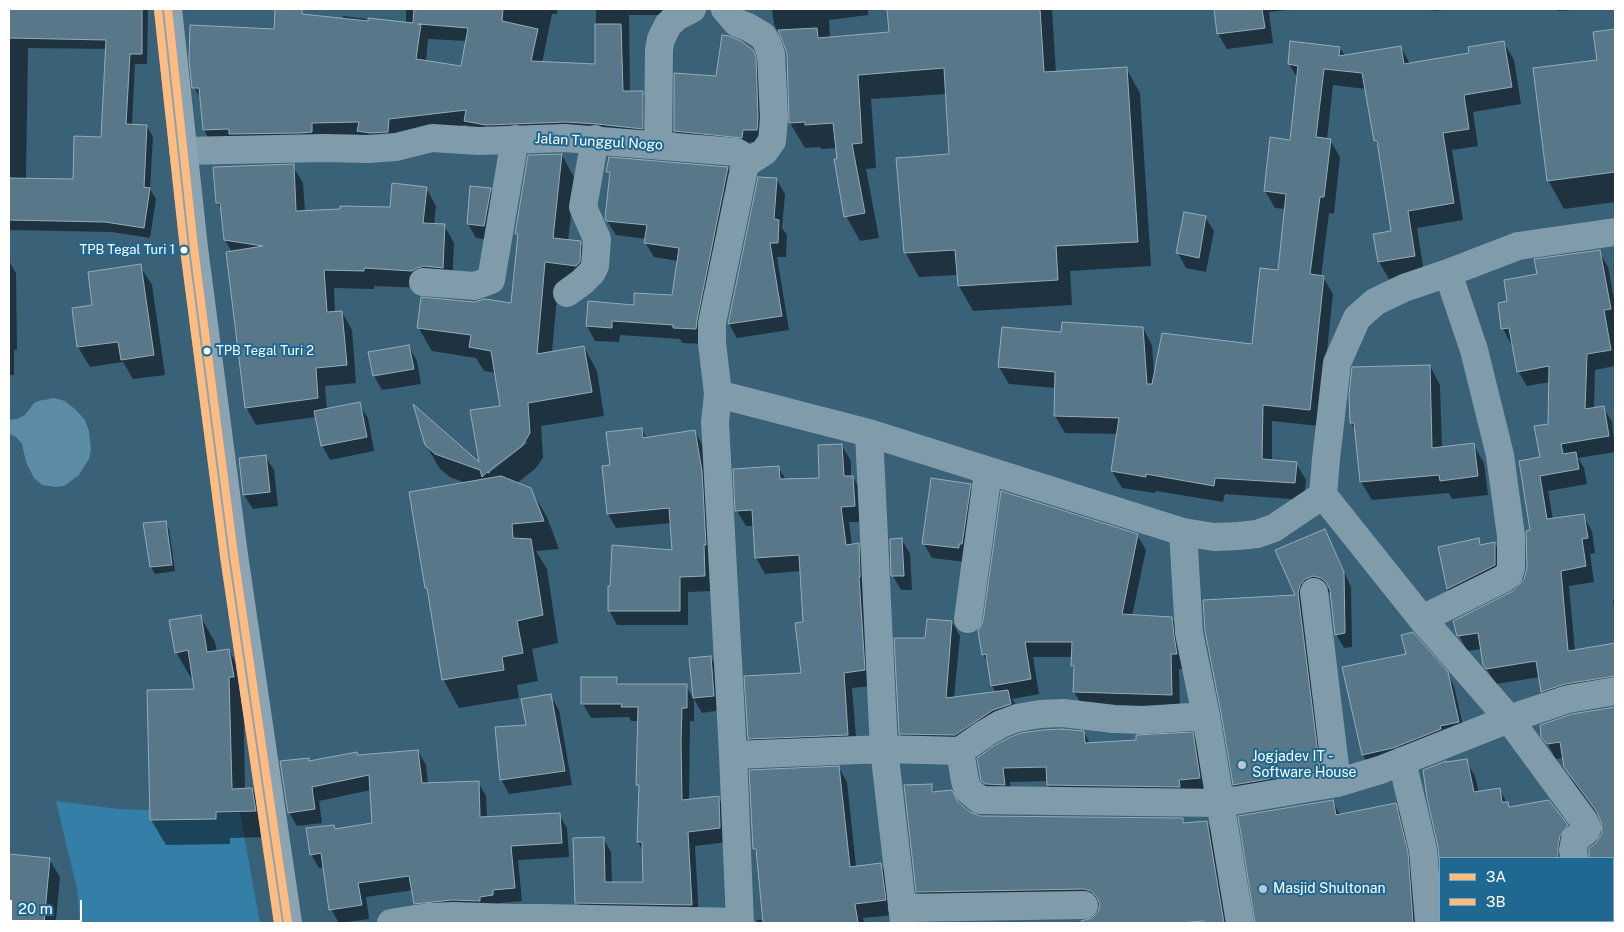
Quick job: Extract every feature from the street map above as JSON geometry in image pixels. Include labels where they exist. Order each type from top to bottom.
[{"type":"main road","points":[[168,9],[182,150],[233,545],[288,923]]},
{"type":"street","points":[[658,145],[659,50],[661,38],[668,25],[676,17],[692,9]]},
{"type":"street","points":[[390,923],[428,917],[453,916],[543,920],[740,922],[715,422],[718,394],[712,333],[745,164],[764,152],[772,141],[774,118],[771,54],[762,36],[748,27],[737,23],[725,9]]},
{"type":"street","name":"Jalan Tunggul Nogo","points":[[182,150],[325,148],[368,150],[391,148],[432,138],[479,140],[565,138],[736,152],[743,156],[745,164]]},
{"type":"street","points":[[423,282],[476,286],[491,280],[515,139]]},
{"type":"street","points":[[567,293],[582,282],[595,266],[597,239],[583,207],[596,140]]},
{"type":"street","points":[[1574,857],[1575,839],[1586,831],[1584,821],[1509,719],[1422,620],[1323,495],[1337,363],[1357,318],[1375,302],[1404,288],[1518,246],[1615,232]]},
{"type":"street","points":[[1422,620],[1503,579],[1509,574],[1511,568],[1510,528],[1500,455],[1474,350],[1448,273]]},
{"type":"street","points":[[718,394],[869,433],[988,472],[1184,532],[1214,537],[1257,534],[1274,528],[1323,495]]},
{"type":"street","points":[[869,433],[884,749],[903,915],[1084,905]]},
{"type":"street","points":[[968,620],[988,472]]},
{"type":"street","points":[[1184,532],[1189,633],[1206,716],[1240,923]]},
{"type":"street","points":[[1314,592],[1337,783]]},
{"type":"street","points":[[960,751],[968,790],[980,800],[1221,803],[1337,783],[1402,761],[1509,719],[1568,699],[1615,691]]},
{"type":"street","points":[[733,755],[884,749],[960,751],[1001,724],[1018,718],[1040,714],[1064,713],[1114,719],[1143,720],[1206,716]]},
{"type":"street","points":[[1402,761],[1423,850],[1429,923]]},
{"type":"shaded area","points":[[54,398],[65,401],[85,420],[89,431],[91,449],[89,459],[79,475],[64,486],[56,487],[42,485],[34,478],[26,462],[22,444],[16,437],[9,434],[9,420],[25,415],[34,403],[38,401]]},
{"type":"shaded area","points":[[56,801],[119,809],[240,813],[260,923],[80,923],[77,889]]},
{"type":"building","points":[[9,9],[142,9],[142,54],[130,54],[126,124],[147,125],[144,187],[150,188],[144,228],[105,222],[9,220],[9,178],[73,179],[74,136],[101,137],[106,40],[9,38]]},
{"type":"building","points":[[275,9],[302,9],[302,14],[368,21],[368,18],[413,23],[414,9],[503,9],[502,21],[538,29],[531,61],[595,64],[595,24],[621,24],[623,91],[643,91],[643,129],[566,122],[486,125],[464,121],[466,110],[389,119],[388,132],[370,133],[357,131],[359,122],[312,123],[312,132],[300,133],[229,134],[229,129],[203,130],[199,88],[192,88],[189,60],[190,25],[274,29]],"holes":[[[421,24],[468,28],[461,66],[416,59]]]},
{"type":"building","points":[[887,9],[1040,9],[1044,72],[1127,67],[1138,242],[1056,246],[1058,280],[958,286],[955,250],[904,253],[896,158],[949,154],[944,68],[858,75],[862,143],[852,144],[865,213],[844,217],[834,159],[837,159],[833,123],[805,125],[805,122],[789,123],[787,53],[778,30],[817,28],[818,38],[889,32]]},
{"type":"building","points":[[1214,9],[1262,9],[1265,28],[1217,34]]},
{"type":"building","points":[[1615,29],[1615,172],[1547,181],[1533,68],[1597,60],[1593,32]]},
{"type":"building","points":[[722,35],[741,41],[753,50],[756,57],[757,130],[743,130],[742,138],[674,131],[674,73],[716,76]]},
{"type":"building","points":[[1290,41],[1340,47],[1339,56],[1401,46],[1404,64],[1469,53],[1468,47],[1504,41],[1512,87],[1464,95],[1469,129],[1443,133],[1454,203],[1408,211],[1415,256],[1378,262],[1373,234],[1391,231],[1377,141],[1374,141],[1362,73],[1324,69],[1316,137],[1331,139],[1324,197],[1320,197],[1310,274],[1324,276],[1310,410],[1263,405],[1262,459],[1297,462],[1295,483],[1215,478],[1214,486],[1146,474],[1146,477],[1111,471],[1119,418],[1054,416],[1055,372],[998,367],[1002,327],[1061,332],[1062,322],[1143,327],[1147,384],[1152,384],[1162,333],[1252,344],[1260,268],[1278,270],[1286,194],[1264,191],[1270,137],[1290,140],[1298,66],[1288,64]]},
{"type":"building","points":[[562,154],[553,238],[581,241],[580,262],[576,266],[545,262],[537,354],[584,346],[592,392],[528,403],[530,433],[522,446],[482,477],[480,470],[435,454],[425,445],[413,404],[479,462],[470,410],[500,406],[491,351],[469,347],[471,335],[417,328],[421,297],[474,302],[485,299],[511,303],[518,234],[515,234],[528,155]]},
{"type":"building","points":[[609,157],[728,167],[696,329],[673,328],[673,325],[612,321],[612,328],[586,326],[588,301],[634,305],[634,293],[672,295],[679,248],[644,243],[647,225],[606,221],[610,172],[606,172]]},
{"type":"building","points":[[294,164],[296,211],[340,209],[340,206],[390,207],[392,183],[427,187],[423,223],[445,224],[443,268],[424,266],[412,271],[364,268],[364,271],[324,270],[327,312],[342,311],[347,365],[316,368],[318,398],[245,408],[226,252],[263,246],[224,240],[220,203],[216,203],[213,167]]},
{"type":"building","points":[[758,177],[777,178],[774,219],[779,220],[778,243],[770,243],[782,316],[728,324]]},
{"type":"building","points":[[470,186],[491,188],[484,226],[467,224]]},
{"type":"building","points":[[1184,212],[1206,216],[1199,258],[1176,253]]},
{"type":"building","points":[[1600,250],[1611,309],[1604,310],[1611,350],[1587,354],[1585,409],[1604,406],[1609,436],[1561,444],[1563,454],[1576,452],[1579,469],[1540,476],[1547,519],[1584,514],[1588,538],[1582,539],[1586,566],[1561,571],[1568,651],[1615,643],[1615,676],[1565,684],[1541,692],[1536,661],[1486,669],[1483,665],[1478,633],[1457,636],[1453,621],[1513,591],[1524,579],[1527,568],[1526,531],[1530,530],[1519,461],[1540,457],[1534,426],[1548,424],[1549,366],[1517,372],[1509,328],[1501,329],[1498,303],[1507,301],[1504,280],[1537,274],[1534,259]]},
{"type":"building","points":[[141,264],[154,355],[121,360],[118,342],[77,347],[72,308],[92,305],[88,272]]},
{"type":"building","points":[[409,345],[414,369],[373,376],[368,352]]},
{"type":"building","points":[[1430,365],[1432,448],[1474,443],[1478,476],[1440,481],[1439,475],[1360,482],[1354,423],[1350,423],[1349,394],[1352,367]]},
{"type":"building","points":[[360,402],[367,437],[321,446],[314,411]]},
{"type":"building","points":[[642,428],[643,438],[695,430],[702,471],[706,545],[704,545],[705,576],[680,577],[680,611],[608,611],[608,586],[610,586],[612,545],[672,550],[669,508],[607,514],[602,466],[610,465],[606,432]]},
{"type":"building","points":[[842,444],[844,476],[853,476],[855,506],[841,507],[846,545],[859,543],[859,577],[865,670],[844,673],[848,735],[748,739],[744,676],[801,673],[795,623],[803,622],[799,555],[755,558],[752,510],[735,511],[733,469],[779,466],[780,479],[819,478],[818,445]]},
{"type":"building","points":[[266,455],[270,492],[243,495],[239,458]]},
{"type":"building","points":[[501,476],[531,488],[544,521],[512,524],[513,538],[531,539],[543,615],[517,621],[523,653],[502,657],[504,670],[442,680],[409,492]]},
{"type":"building","points":[[931,478],[971,484],[962,544],[959,544],[959,548],[922,544]]},
{"type":"building","points":[[1001,491],[1138,534],[1122,614],[1172,617],[1177,654],[1171,654],[1172,695],[1073,692],[1074,666],[1071,666],[1072,642],[1025,642],[1031,679],[991,686],[986,654],[982,655],[978,631],[983,621]]},
{"type":"building","points":[[166,521],[172,565],[150,567],[143,523]]},
{"type":"building","points":[[1325,529],[1344,572],[1345,633],[1335,635],[1330,590],[1326,582],[1321,578],[1313,576],[1305,579],[1300,585],[1298,593],[1320,770],[1233,785],[1205,631],[1203,600],[1295,595],[1275,550]]},
{"type":"building","points":[[902,538],[904,576],[891,576],[890,539]]},
{"type":"building","points":[[1479,538],[1480,545],[1495,542],[1495,565],[1447,589],[1438,547]]},
{"type":"building","points":[[201,615],[207,652],[229,649],[234,677],[229,677],[232,789],[252,788],[256,811],[216,812],[216,819],[150,820],[147,690],[194,689],[188,650],[175,653],[169,620]]},
{"type":"building","points":[[927,619],[952,621],[946,698],[1008,690],[1011,704],[993,710],[955,735],[899,734],[894,638],[925,638]]},
{"type":"building","points":[[1413,632],[1448,672],[1459,722],[1440,726],[1441,729],[1393,748],[1362,755],[1342,667],[1406,654],[1401,635]]},
{"type":"building","points":[[711,656],[714,696],[693,698],[689,658]]},
{"type":"building","points":[[581,677],[617,677],[617,684],[687,684],[687,708],[682,708],[682,800],[719,796],[720,828],[688,832],[692,905],[575,903],[573,838],[604,837],[605,882],[643,882],[642,842],[637,842],[639,785],[636,785],[638,707],[621,707],[622,704],[581,704]]},
{"type":"building","points":[[551,694],[565,771],[500,780],[495,727],[526,725],[521,699]]},
{"type":"building","points":[[1615,707],[1615,858],[1589,857],[1589,848],[1596,843],[1602,833],[1601,822],[1597,812],[1564,767],[1560,742],[1547,744],[1541,737],[1540,725],[1572,714]]},
{"type":"building","points":[[1062,729],[1084,731],[1085,743],[1136,740],[1136,735],[1193,732],[1200,778],[1179,780],[1180,787],[1047,785],[1046,767],[1003,768],[1005,785],[986,784],[981,781],[977,758],[992,747],[1021,733]]},
{"type":"building","points":[[418,750],[422,783],[479,781],[480,817],[560,813],[562,843],[511,846],[515,888],[493,890],[493,895],[480,897],[480,901],[452,900],[414,904],[409,876],[358,883],[362,905],[329,910],[321,853],[310,855],[306,828],[334,825],[335,829],[372,823],[369,775],[312,787],[315,809],[288,813],[280,761],[309,758],[309,761],[357,752],[358,755]]},
{"type":"building","points":[[1467,759],[1474,792],[1500,788],[1502,802],[1508,802],[1509,807],[1549,800],[1568,825],[1560,836],[1558,857],[1439,858],[1423,770],[1446,762]]},
{"type":"building","points":[[839,766],[850,867],[881,863],[886,900],[855,904],[858,923],[763,923],[756,849],[753,849],[749,770]]},
{"type":"building","points":[[932,784],[932,792],[952,790],[958,802],[970,812],[980,816],[1183,818],[1183,823],[1207,821],[1224,923],[1204,923],[1204,921],[1179,923],[1081,923],[1081,921],[1092,918],[1098,912],[1100,905],[1097,897],[1091,891],[1084,889],[916,892],[904,785]]},
{"type":"building","points":[[1333,800],[1336,815],[1396,803],[1408,852],[1413,923],[1255,923],[1238,816]]},
{"type":"building","points":[[9,854],[50,858],[44,923],[9,923]]},
{"type":"transit line","name":"3A","points":[[168,9],[194,248],[234,555],[288,923]]},
{"type":"transit line","name":"3B","points":[[158,10],[184,249],[224,556],[278,923]]},
{"type":"place","name":"TPB Tegal Turi 1","points":[[184,250]]},
{"type":"place","name":"TPB Tegal Turi 2","points":[[207,351]]},
{"type":"place","name":"Jogjadev IT - Software House","points":[[1242,765]]},
{"type":"place","name":"Masjid Shultonan","points":[[1263,889]]}]
